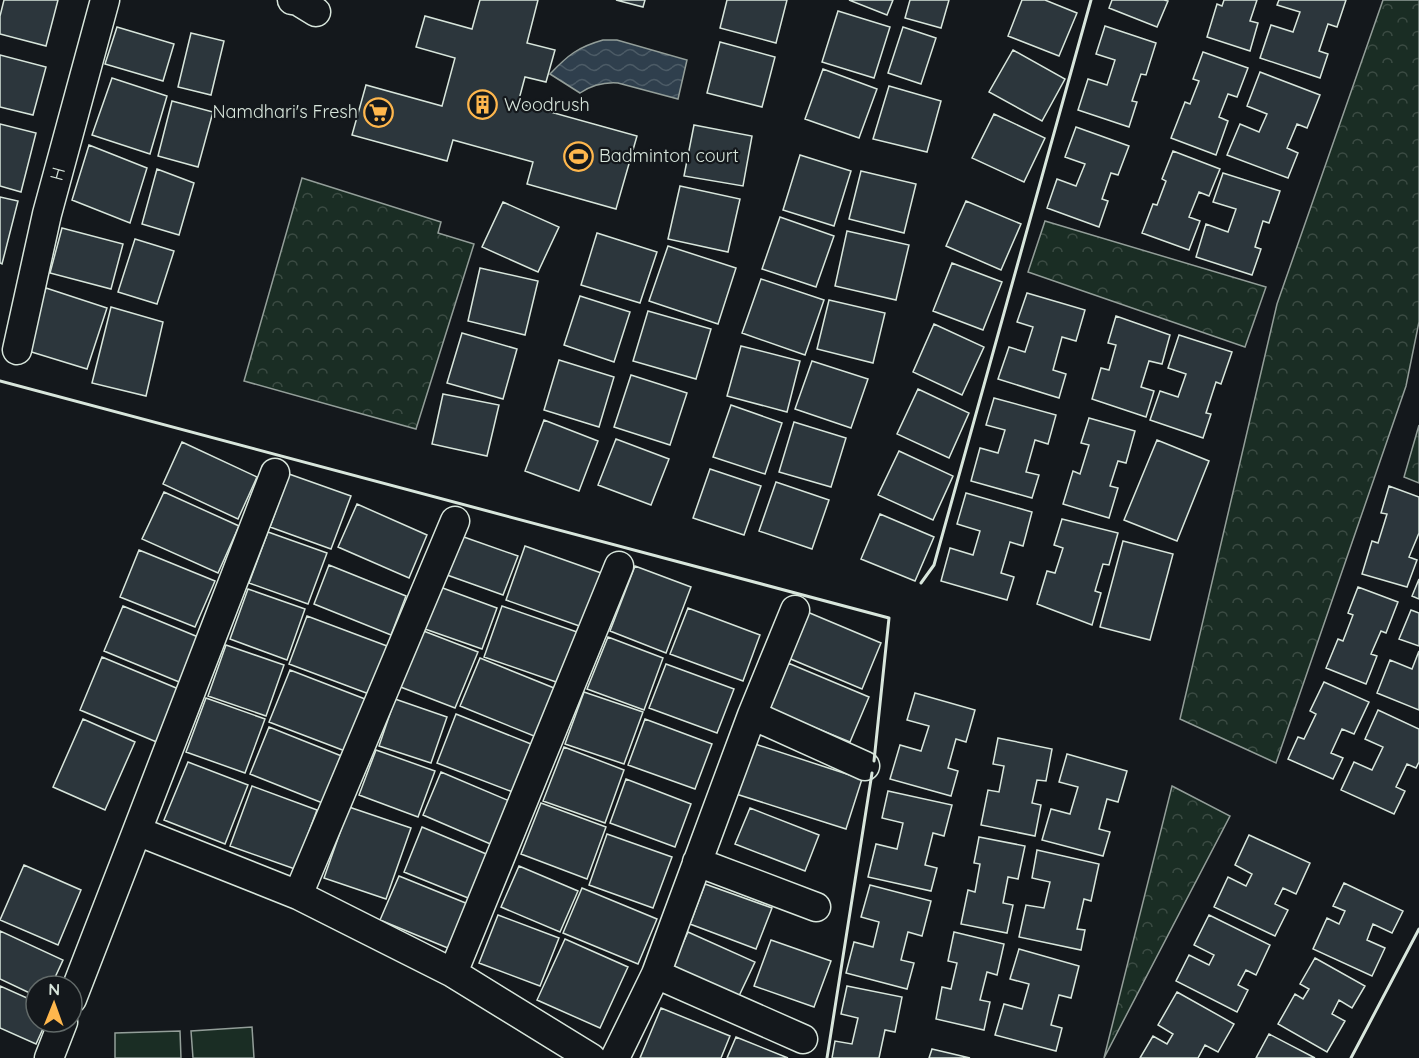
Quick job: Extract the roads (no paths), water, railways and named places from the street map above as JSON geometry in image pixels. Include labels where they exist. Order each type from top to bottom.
[{"type":"street","name":"H","points":[[17,350],[47,214],[105,0]]},
{"type":"street","points":[[82,974],[275,473]]},
{"type":"street","points":[[298,894],[455,521]]},
{"type":"street","points":[[453,973],[619,566]]},
{"type":"street","points":[[615,1058],[656,974],[752,715],[795,610]]},
{"type":"street","points":[[752,715],[865,765]]},
{"type":"street","points":[[137,831],[298,894],[453,973],[591,1058]]},
{"type":"street","points":[[698,862],[816,907]]},
{"type":"street","points":[[656,974],[803,1039]]},
{"type":"street","points":[[49,1058],[58,1034]]},
{"type":"water","points":[[603,40],[617,40],[687,60],[678,99],[618,83],[598,85],[580,93],[550,74],[574,52]]},
{"type":"place","name":"Woodrush","points":[[483,105]]},
{"type":"place","name":"Namdhari's Fresh","points":[[379,112]]},
{"type":"place","name":"Badminton court","points":[[578,156]]}]
